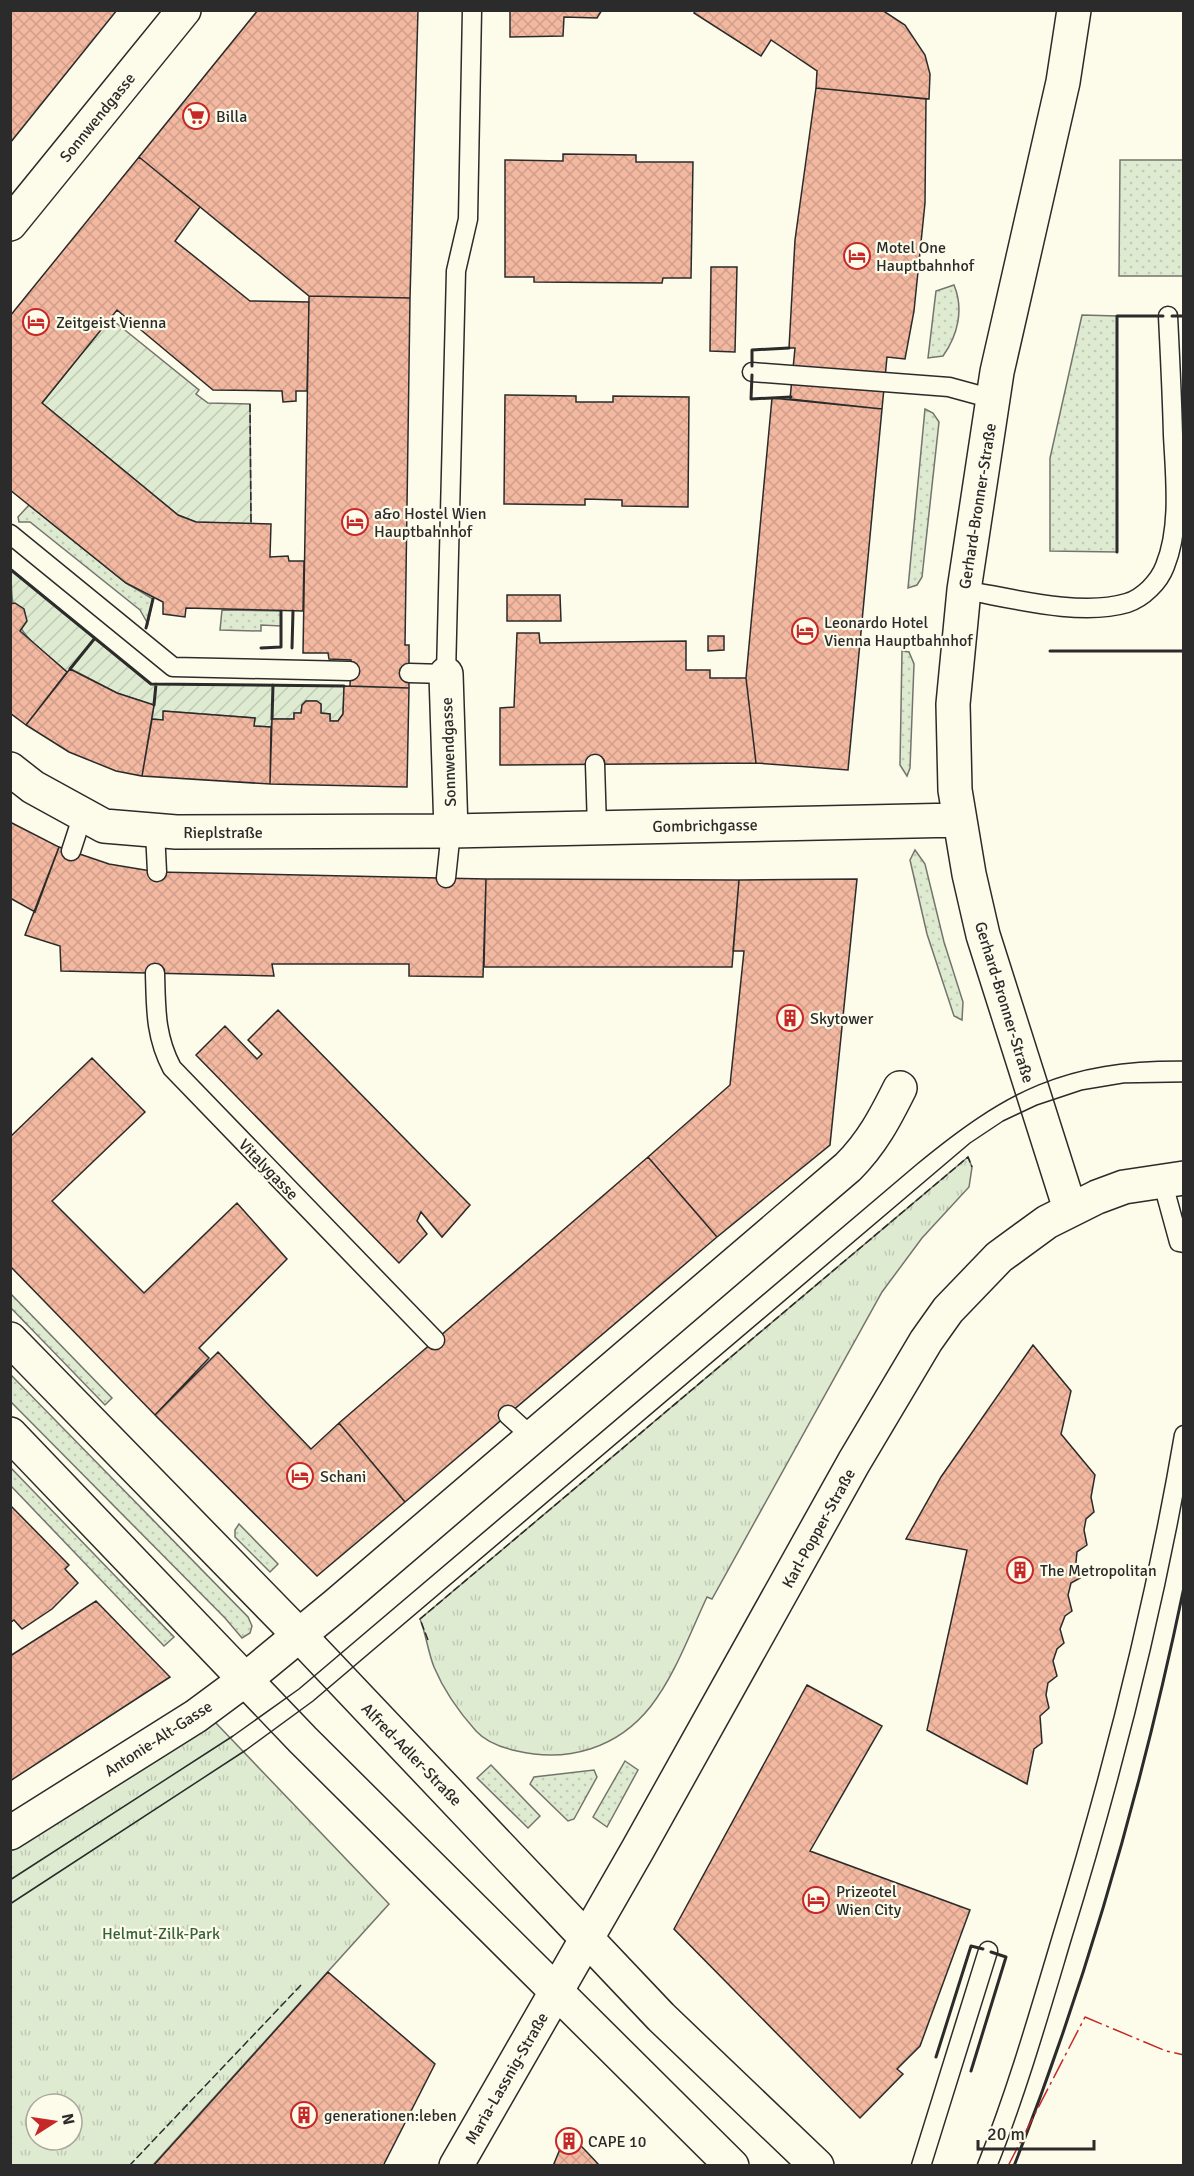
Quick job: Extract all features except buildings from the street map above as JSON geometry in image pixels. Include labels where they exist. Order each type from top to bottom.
[{"type":"street","name":"Sonnwendgasse","points":[[10,224],[184,10]]},
{"type":"street","name":"Gerhard-Bronner-Straße","points":[[1070,1209],[983,935],[955,790],[953,704],[964,590],[993,399],[1014,289],[1063,82],[1074,10]]},
{"type":"street","name":"Sonnwendgasse","points":[[446,674],[451,831]]},
{"type":"street","name":"Rieplstraße","points":[[10,769],[33,787],[104,826],[155,831],[451,831]]},
{"type":"street","name":"Gombrichgasse","points":[[451,831],[959,820]]},
{"type":"street","points":[[300,1635],[520,1426],[848,1167],[867,1148],[900,1088]]},
{"type":"street","name":"Karl-Popper-Straße","points":[[557,1992],[926,1341],[948,1310],[999,1257],[1047,1222],[1070,1209],[1124,1187],[1173,1179]]},
{"type":"street","name":"Alfred-Adler-Straße","points":[[10,1339],[300,1635],[661,2017],[817,2166]]},
{"type":"street","points":[[10,1434],[303,1740],[732,2166]]},
{"type":"street","name":"Antonie-Alt-Gasse","points":[[10,1833],[196,1716],[300,1635]]},
{"type":"street","name":"Maria-Lassnig-Straße","points":[[456,2166],[510,2068],[557,1992]]},
{"type":"lane","points":[[409,673],[446,674],[456,271],[468,219],[472,10]]},
{"type":"lane","points":[[964,590],[1056,605],[1096,608],[1129,603],[1154,584],[1165,567],[1171,544],[1174,503],[1168,316]]},
{"type":"lane","points":[[752,372],[949,387],[993,399]]},
{"type":"lane","points":[[10,534],[173,667],[350,671]]},
{"type":"lane","points":[[595,764],[597,828]]},
{"type":"lane","points":[[71,851],[83,814]]},
{"type":"lane","points":[[155,831],[157,872]]},
{"type":"lane","points":[[446,878],[451,831]]},
{"type":"lane","name":"Vitalygasse","points":[[155,973],[156,1023],[161,1047],[172,1068],[435,1340]]},
{"type":"lane","points":[[1173,1179],[1179,1242],[1184,1243]]},
{"type":"lane","points":[[987,2166],[1040,2012],[1123,1726],[1164,1549],[1184,1435]]},
{"type":"lane","points":[[921,2166],[988,1951]]},
{"type":"green space","points":[[1120,160],[1183,160],[1183,276],[1119,276]]},
{"type":"green space","points":[[954,285],[959,303],[956,331],[943,356],[928,358],[936,291]]},
{"type":"green space","points":[[1082,315],[1117,316],[1117,552],[1050,551],[1050,458]]},
{"type":"green space","points":[[110,318],[199,390],[196,394],[208,403],[250,404],[251,524],[196,522],[178,515],[42,403]]},
{"type":"green space","points":[[925,409],[933,413],[939,422],[922,577],[917,585],[908,588]]},
{"type":"green space","points":[[29,505],[126,583],[153,599],[148,624],[140,610],[30,522],[19,522],[18,517]]},
{"type":"green space","points":[[11,569],[151,684],[344,686],[343,714],[338,721],[330,721],[330,714],[321,713],[321,704],[316,701],[306,701],[302,705],[301,713],[294,713],[294,719],[272,719],[271,727],[254,726],[255,718],[164,711],[163,720],[152,719],[154,705],[117,693],[71,669],[67,672],[29,639],[22,630],[13,606]]},
{"type":"green space","points":[[222,610],[281,611],[281,626],[261,625],[261,631],[220,630]]},
{"type":"green space","points":[[902,651],[909,652],[914,664],[910,768],[907,776],[900,765]]},
{"type":"green space","points":[[915,850],[925,864],[944,942],[963,1002],[962,1020],[954,1016],[927,934],[910,860]]},
{"type":"green space","points":[[968,1157],[972,1167],[969,1187],[922,1238],[882,1292],[712,1599],[707,1597],[675,1667],[651,1706],[638,1720],[608,1742],[573,1753],[555,1755],[517,1751],[495,1744],[480,1735],[458,1709],[442,1684],[432,1661],[420,1619]]},
{"type":"green space","points":[[10,1293],[112,1398],[105,1405],[11,1308]]},
{"type":"green space","points":[[11,1375],[248,1617],[252,1626],[250,1633],[242,1638],[225,1618],[11,1402]]},
{"type":"green space","points":[[11,1468],[174,1637],[164,1646],[11,1486]]},
{"type":"green space","points":[[239,1524],[278,1564],[270,1572],[235,1537],[235,1530]]},
{"type":"green space","name":"Helmut-Zilk-Park","points":[[214,1721],[389,1904],[153,2165],[11,2166],[11,1849]]},
{"type":"green space","points":[[625,1761],[638,1770],[607,1827],[593,1817]]},
{"type":"green space","points":[[491,1765],[540,1816],[528,1828],[477,1778]]},
{"type":"green space","points":[[594,1770],[597,1777],[574,1819],[568,1821],[530,1784],[534,1777]]},
{"type":"tram line","points":[[10,1880],[233,1736],[299,1689],[916,1165],[979,1117],[1009,1099],[1070,1074],[1104,1066],[1184,1061]]},
{"type":"tram line","points":[[10,1904],[246,1750],[313,1701],[970,1143],[1003,1121],[1037,1105],[1082,1090],[1124,1083],[1184,1082]]},
{"type":"fence","points":[[250,404],[251,524]]},
{"type":"fence","points":[[428,1640],[420,1619],[968,1157],[972,1167]]},
{"type":"fence","points":[[129,2166],[301,1985]]},
{"type":"wall","points":[[1117,552],[1117,316],[1163,316]]},
{"type":"wall","points":[[1172,316],[1184,316]]},
{"type":"wall","points":[[752,366],[752,350],[789,348]]},
{"type":"wall","points":[[752,375],[751,399],[791,397]]},
{"type":"wall","points":[[10,569],[151,684],[344,686]]},
{"type":"wall","points":[[146,628],[153,599]]},
{"type":"wall","points":[[261,648],[281,647],[281,611]]},
{"type":"wall","points":[[292,648],[293,611]]},
{"type":"wall","points":[[70,669],[95,638]]},
{"type":"wall","points":[[1050,651],[1184,651]]},
{"type":"wall","points":[[154,705],[156,684]]},
{"type":"wall","points":[[272,719],[273,685]]},
{"type":"wall","points":[[1014,2166],[1066,2024],[1111,1880],[1151,1734],[1184,1587]]},
{"type":"wall","points":[[936,2057],[971,1946],[983,1949]]},
{"type":"wall","points":[[971,2071],[1006,1957],[991,1952]]},
{"type":"power","points":[[1008,2166],[1085,2017],[1166,2051],[1184,2055]]},
{"type":"place","name":"Billa","points":[[196,116]]},
{"type":"place","name":"Motel One Hauptbahnhof","points":[[857,256]]},
{"type":"place","name":"Zeitgeist Vienna","points":[[36,322]]},
{"type":"place","name":"a&o Hostel Wien Hauptbahnhof","points":[[355,522]]},
{"type":"place","name":"Leonardo Hotel Vienna Hauptbahnhof","points":[[805,631]]},
{"type":"place","name":"Skytower","points":[[790,1018]]},
{"type":"place","name":"Schani","points":[[300,1476]]},
{"type":"place","name":"The Metropolitan","points":[[1020,1570]]},
{"type":"place","name":"Prizeotel Wien City","points":[[816,1900]]},
{"type":"place","name":"generationen:leben","points":[[304,2115]]},
{"type":"place","name":"CAPE 10","points":[[569,2141]]}]
